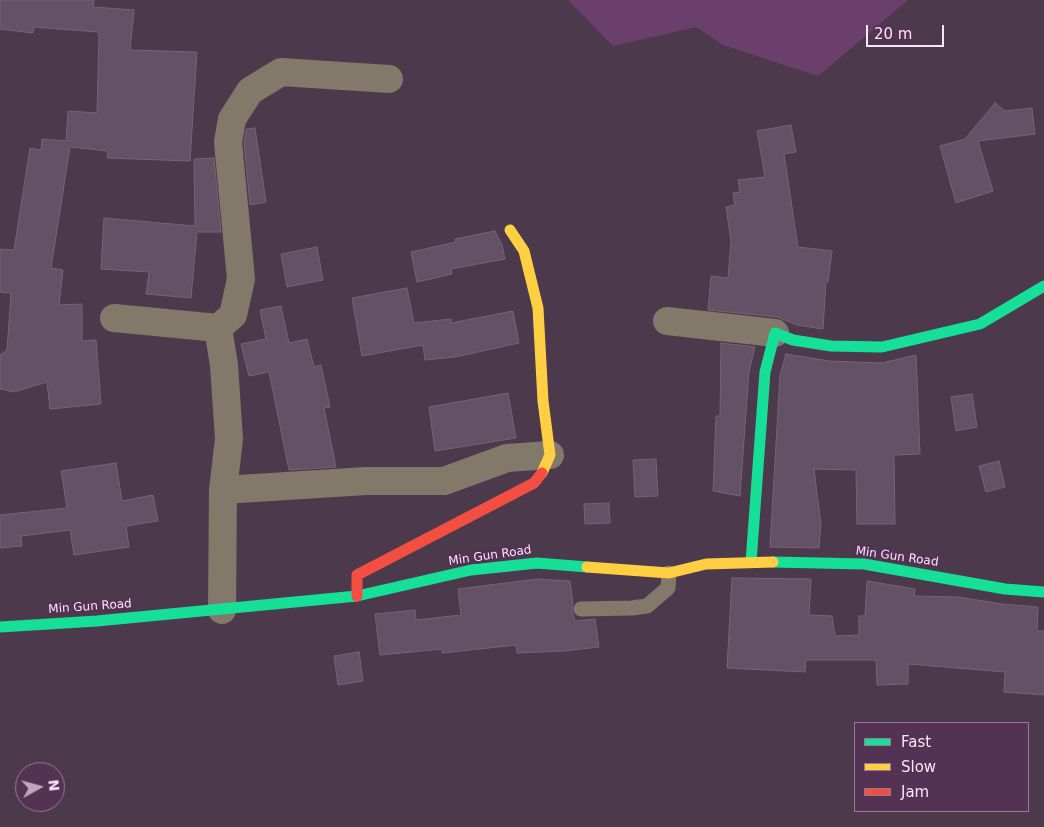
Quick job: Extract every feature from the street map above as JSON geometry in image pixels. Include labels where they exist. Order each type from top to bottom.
[{"type":"street","points":[[114,318],[218,328],[233,316],[241,279],[228,142],[232,118],[250,91],[281,72],[389,79]]},
{"type":"street","points":[[357,596],[357,575],[402,549],[490,508],[534,483],[543,472],[550,455],[543,401],[538,308],[524,251],[510,230]]},
{"type":"street","points":[[667,320],[775,333],[793,340],[831,346],[882,347],[980,324],[1044,286]]},
{"type":"street","points":[[218,328],[224,365],[229,439],[223,490],[222,610]]},
{"type":"street","points":[[751,562],[765,372],[775,333]]},
{"type":"street","points":[[223,490],[366,481],[444,481],[507,458],[550,455]]},
{"type":"street","name":"Min Gun Road","points":[[0,627],[222,610],[357,596],[471,570],[536,563],[669,572],[706,564],[751,562],[864,564],[1005,589],[1044,592]]},
{"type":"lane","points":[[581,610],[647,606],[668,588],[669,572]]},
{"type":"shaded area","points":[[568,0],[908,0],[818,76],[723,45],[696,27],[613,46]]},
{"type":"building","points":[[0,0],[94,0],[93,7],[134,10],[130,50],[197,52],[190,161],[107,158],[108,151],[70,147],[51,268],[63,270],[59,305],[82,304],[82,341],[96,340],[101,404],[50,409],[47,382],[14,392],[0,389],[0,355],[7,350],[11,293],[0,292],[0,249],[14,250],[30,148],[41,150],[42,139],[66,141],[68,111],[97,113],[99,35],[98,32],[34,27],[33,33],[0,29]]},
{"type":"building","points":[[995,103],[1005,111],[1032,108],[1035,134],[978,141],[993,191],[956,203],[940,146],[965,139]]},
{"type":"building","points":[[791,125],[796,152],[784,154],[798,247],[832,251],[828,282],[826,282],[823,329],[797,325],[777,317],[708,310],[711,276],[728,278],[731,241],[726,207],[735,205],[733,193],[740,192],[738,180],[765,177],[757,131]]},
{"type":"building","points":[[255,128],[266,202],[250,205],[244,143],[246,129]]},
{"type":"building","points":[[214,158],[221,232],[197,232],[191,298],[146,294],[149,272],[101,269],[104,218],[195,226],[194,159]]},
{"type":"building","points":[[495,231],[502,245],[505,259],[451,269],[452,274],[417,282],[411,252],[456,242],[455,239]]},
{"type":"building","points":[[317,247],[323,280],[287,287],[281,254]]},
{"type":"building","points":[[407,288],[414,323],[451,319],[451,323],[513,311],[519,343],[455,357],[425,360],[423,345],[362,356],[352,298]]},
{"type":"building","points":[[281,306],[289,343],[307,339],[314,367],[321,365],[330,407],[324,408],[336,467],[289,470],[269,372],[249,376],[241,344],[266,339],[260,310]]},
{"type":"building","points":[[721,343],[755,347],[749,371],[740,496],[713,491],[716,416],[720,416]]},
{"type":"building","points":[[786,354],[829,361],[882,363],[916,355],[920,454],[894,455],[895,524],[857,524],[856,470],[814,469],[821,525],[819,548],[770,547],[780,375]]},
{"type":"building","points":[[508,393],[516,438],[435,451],[429,407]]},
{"type":"building","points":[[972,394],[977,427],[956,431],[951,397]]},
{"type":"building","points":[[656,459],[658,496],[635,497],[633,460]]},
{"type":"building","points":[[999,461],[1005,487],[986,492],[979,466]]},
{"type":"building","points":[[116,463],[122,501],[153,495],[158,521],[126,526],[129,547],[74,555],[70,530],[21,536],[22,546],[0,548],[0,515],[67,508],[61,471]]},
{"type":"building","points":[[609,503],[610,523],[585,524],[584,504]]},
{"type":"building","points":[[732,578],[811,579],[809,615],[832,616],[835,636],[859,635],[859,616],[865,616],[867,581],[915,589],[914,596],[958,597],[1038,607],[1037,631],[1044,631],[1044,695],[1004,692],[1005,672],[908,664],[908,684],[877,685],[876,660],[806,660],[805,672],[727,668]]},
{"type":"building","points":[[537,579],[570,581],[572,610],[575,621],[595,619],[599,647],[517,653],[516,645],[442,653],[442,649],[380,655],[375,614],[415,610],[416,620],[461,615],[458,589]]},
{"type":"building","points":[[359,652],[363,681],[338,685],[334,656]]},
{"type":"traffic: fast","points":[[751,562],[765,372],[775,333],[793,340],[831,346],[882,347],[980,324],[1044,286]]},
{"type":"traffic: fast","points":[[773,562],[864,564],[1005,589],[1044,592]]},
{"type":"traffic: fast","points":[[0,627],[97,621],[357,596],[471,570],[537,563],[587,567]]},
{"type":"traffic: slow","points":[[510,230],[524,251],[538,308],[543,401],[550,455],[542,473]]},
{"type":"traffic: slow","points":[[587,567],[669,573],[706,564],[773,562]]},
{"type":"traffic: jam","points":[[357,596],[357,575],[534,483],[542,473]]}]
